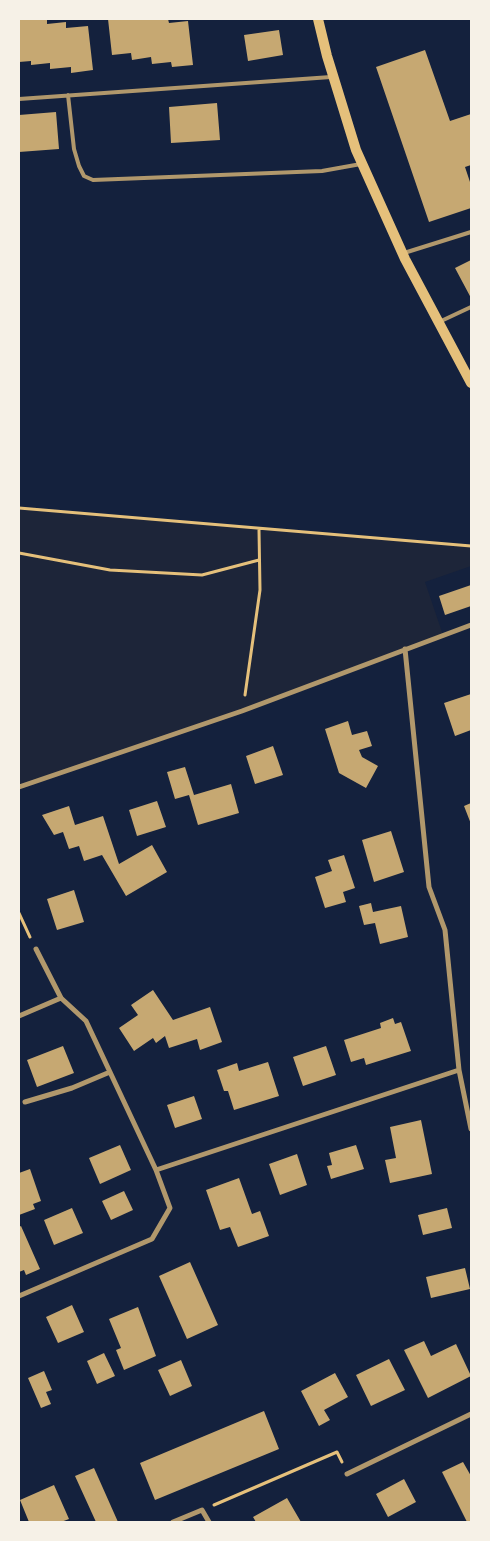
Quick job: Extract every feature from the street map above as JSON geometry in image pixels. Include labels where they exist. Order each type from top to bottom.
[{"type":"main road","points":[[318,19],[334,77],[363,164],[403,254],[471,383]]},
{"type":"street","points":[[19,787],[242,711],[471,625]]},
{"type":"street","points":[[405,649],[429,887],[444,930],[459,1070],[471,1129]]},
{"type":"street","points":[[19,1296],[152,1239],[170,1208],[156,1170],[86,1022],[61,998],[36,949]]},
{"type":"street","points":[[19,1016],[61,998]]},
{"type":"street","points":[[156,1170],[459,1070]]},
{"type":"street","points":[[25,1102],[72,1088],[110,1072]]},
{"type":"street","points":[[347,1474],[471,1414]]},
{"type":"street","points":[[174,1522],[202,1510],[209,1522]]},
{"type":"lane","points":[[19,99],[334,77]]},
{"type":"lane","points":[[68,95],[74,149],[84,176],[93,180],[322,171],[363,164]]},
{"type":"lane","points":[[403,254],[471,232]]},
{"type":"lane","points":[[439,322],[471,307]]},
{"type":"path","points":[[19,508],[259,530],[471,546]]},
{"type":"path","points":[[242,711],[260,590],[259,530]]},
{"type":"path","points":[[19,553],[110,570],[202,575],[259,560]]},
{"type":"path","points":[[19,913],[36,949]]},
{"type":"path","points":[[202,1510],[337,1452],[347,1474]]},
{"type":"shaded area","points":[[19,508],[471,546],[471,566],[425,582],[443,635],[242,711],[19,787]]},
{"type":"building","points":[[19,19],[47,19],[47,24],[66,22],[66,28],[88,26],[93,70],[71,73],[71,67],[50,69],[50,63],[31,65],[31,61],[19,62]]},
{"type":"building","points":[[108,19],[168,19],[169,23],[188,21],[193,65],[172,67],[171,62],[152,64],[151,57],[132,60],[131,53],[112,55]]},
{"type":"building","points":[[279,30],[283,55],[248,61],[244,35]]},
{"type":"building","points":[[425,50],[450,121],[471,114],[471,165],[465,167],[471,185],[471,208],[429,222],[376,67]]},
{"type":"building","points":[[217,103],[220,140],[171,143],[169,107]]},
{"type":"building","points":[[56,112],[59,149],[19,152],[19,115]]},
{"type":"building","points":[[471,260],[471,298],[455,268]]},
{"type":"building","points":[[471,585],[471,606],[445,615],[439,596]]},
{"type":"building","points":[[471,694],[471,730],[455,736],[444,703]]},
{"type":"building","points":[[348,721],[352,735],[367,731],[372,746],[359,750],[362,757],[378,766],[366,788],[339,773],[325,729]]},
{"type":"building","points":[[273,746],[283,775],[255,784],[246,756]]},
{"type":"building","points":[[185,767],[194,795],[231,784],[239,813],[198,825],[189,795],[175,799],[167,772]]},
{"type":"building","points":[[157,801],[166,827],[137,836],[129,810]]},
{"type":"building","points":[[471,803],[471,824],[464,806]]},
{"type":"building","points":[[69,806],[75,825],[103,816],[119,864],[152,845],[167,872],[126,896],[102,855],[84,861],[79,846],[69,849],[63,832],[54,835],[42,815]]},
{"type":"building","points":[[391,831],[404,872],[374,882],[362,840]]},
{"type":"building","points":[[344,855],[355,888],[343,892],[346,902],[325,908],[315,877],[332,871],[328,860]]},
{"type":"building","points":[[74,890],[84,922],[57,930],[47,899]]},
{"type":"building","points":[[371,903],[373,912],[401,906],[408,937],[380,944],[375,923],[364,925],[359,906]]},
{"type":"building","points":[[153,990],[173,1020],[210,1007],[222,1042],[200,1050],[197,1039],[169,1048],[165,1036],[156,1043],[153,1038],[134,1051],[119,1028],[138,1015],[131,1005]]},
{"type":"building","points":[[393,1018],[395,1024],[401,1022],[411,1051],[366,1065],[364,1058],[351,1062],[344,1040],[381,1028],[380,1023]]},
{"type":"building","points":[[63,1046],[74,1073],[37,1087],[27,1060]]},
{"type":"building","points":[[326,1046],[336,1075],[303,1086],[293,1057]]},
{"type":"building","points":[[268,1062],[279,1096],[234,1110],[228,1091],[224,1091],[217,1070],[237,1063],[239,1071]]},
{"type":"building","points":[[194,1096],[202,1119],[175,1128],[167,1105]]},
{"type":"building","points":[[421,1120],[432,1174],[390,1183],[385,1160],[396,1158],[390,1127]]},
{"type":"building","points":[[120,1145],[131,1170],[100,1184],[89,1158]]},
{"type":"building","points":[[356,1145],[364,1169],[331,1179],[327,1166],[332,1165],[329,1153]]},
{"type":"building","points":[[297,1154],[307,1185],[280,1195],[269,1164]]},
{"type":"building","points":[[30,1169],[41,1201],[33,1204],[35,1209],[19,1215],[19,1173]]},
{"type":"building","points":[[239,1178],[252,1214],[260,1211],[269,1236],[238,1247],[230,1227],[220,1230],[206,1190]]},
{"type":"building","points":[[124,1191],[133,1210],[111,1220],[102,1201]]},
{"type":"building","points":[[72,1208],[83,1233],[54,1245],[44,1220]]},
{"type":"building","points":[[447,1208],[452,1228],[423,1235],[418,1215]]},
{"type":"building","points":[[21,1226],[40,1269],[26,1275],[24,1270],[19,1272],[19,1227]]},
{"type":"building","points":[[190,1262],[218,1325],[187,1339],[159,1276]]},
{"type":"building","points":[[465,1268],[470,1289],[431,1298],[426,1277]]},
{"type":"building","points":[[72,1305],[84,1332],[58,1343],[46,1317]]},
{"type":"building","points":[[138,1307],[156,1356],[124,1370],[116,1350],[121,1348],[109,1319]]},
{"type":"building","points":[[424,1341],[431,1356],[456,1344],[471,1376],[428,1398],[404,1350]]},
{"type":"building","points":[[104,1353],[115,1376],[97,1384],[87,1361]]},
{"type":"building","points":[[389,1359],[405,1390],[371,1406],[356,1375]]},
{"type":"building","points":[[181,1360],[192,1386],[170,1396],[158,1370]]},
{"type":"building","points":[[44,1371],[52,1390],[46,1392],[51,1404],[41,1408],[28,1378]]},
{"type":"building","points":[[335,1373],[348,1397],[324,1410],[330,1420],[319,1426],[301,1391]]},
{"type":"building","points":[[264,1411],[279,1449],[155,1500],[140,1463]]},
{"type":"building","points":[[463,1462],[471,1476],[470,1522],[467,1522],[442,1472]]},
{"type":"building","points":[[94,1468],[118,1522],[96,1522],[75,1476]]},
{"type":"building","points":[[404,1479],[416,1502],[388,1517],[376,1494]]},
{"type":"building","points":[[54,1485],[69,1519],[61,1522],[29,1522],[20,1500]]},
{"type":"building","points":[[287,1498],[301,1522],[256,1522],[253,1517]]}]
